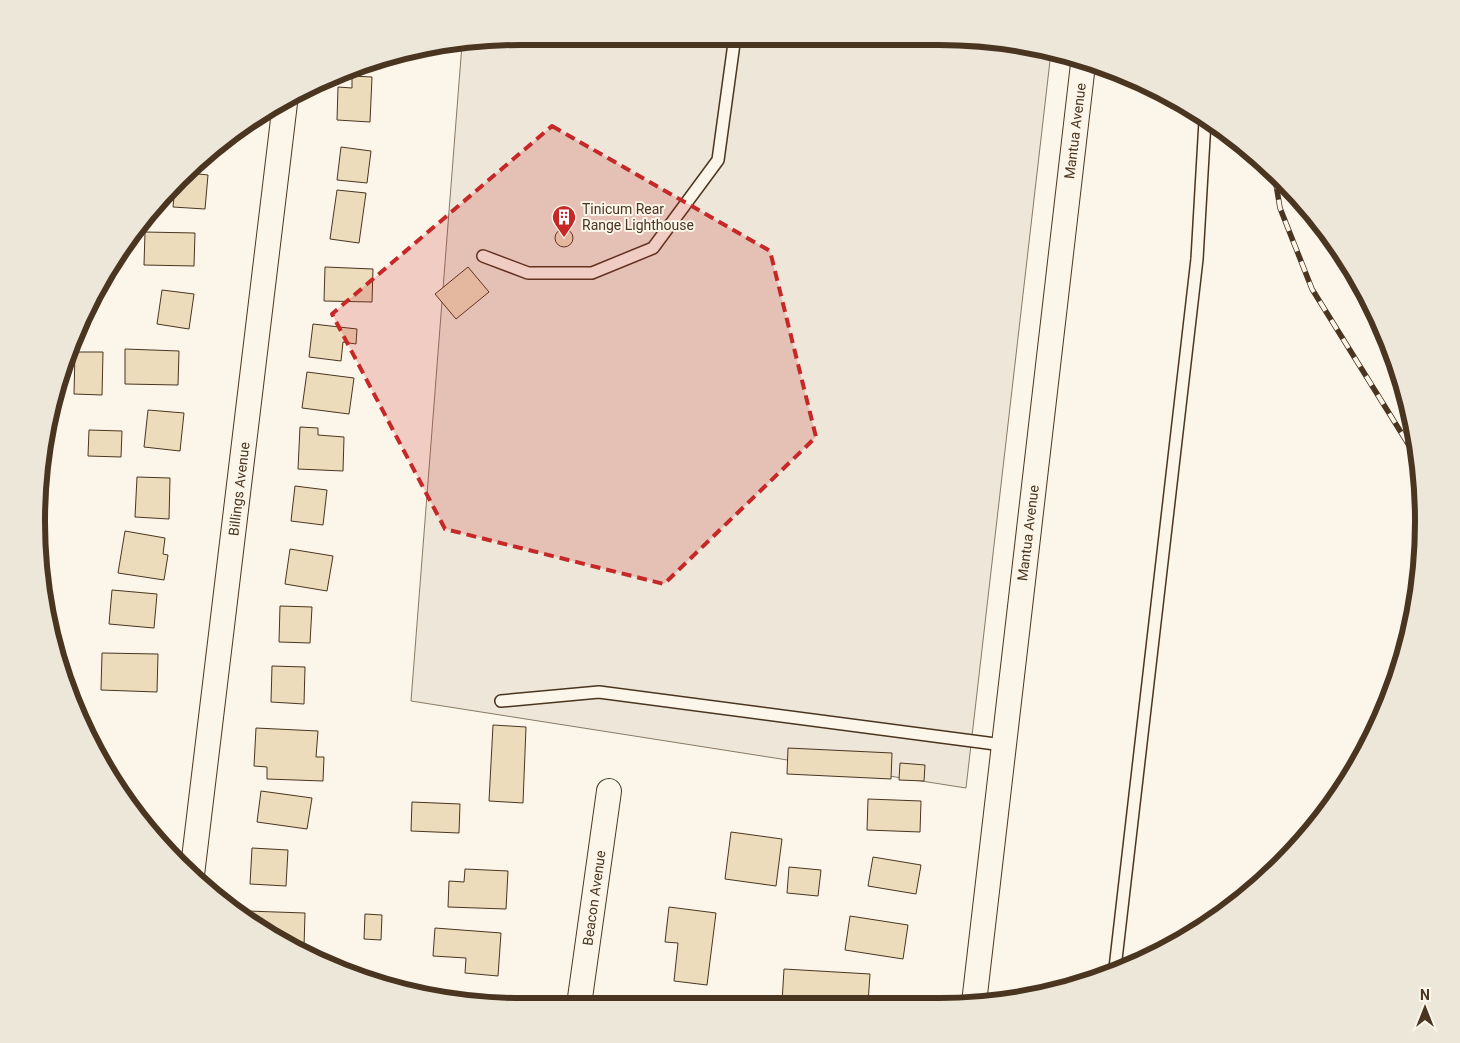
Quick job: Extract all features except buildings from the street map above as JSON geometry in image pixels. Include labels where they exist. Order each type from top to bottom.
[{"type":"street","name":"Mantua Avenue","points":[[975,997],[1083,67]]},
{"type":"street","name":"Billings Avenue","points":[[193,866],[284,108]]},
{"type":"street","name":"Beacon Avenue","points":[[580,998],[609,792]]},
{"type":"lane","points":[[482,256],[528,273],[592,273],[653,248],[718,160],[733,45]]},
{"type":"lane","points":[[1115,964],[1197,259],[1205,126]]},
{"type":"lane","points":[[501,701],[599,692],[1003,745]]},
{"type":"highlighted area","points":[[552,126],[770,251],[816,437],[664,584],[445,529],[332,314]]},
{"type":"shaded area","points":[[522,45],[938,45],[1001,49],[1050,58],[966,788],[411,701],[462,49]]},
{"type":"railway","points":[[1276,186],[1280,208],[1312,289],[1409,445]]},
{"type":"place","name":"Tinicum Rear Range Lighthouse","points":[[564,238]]}]
